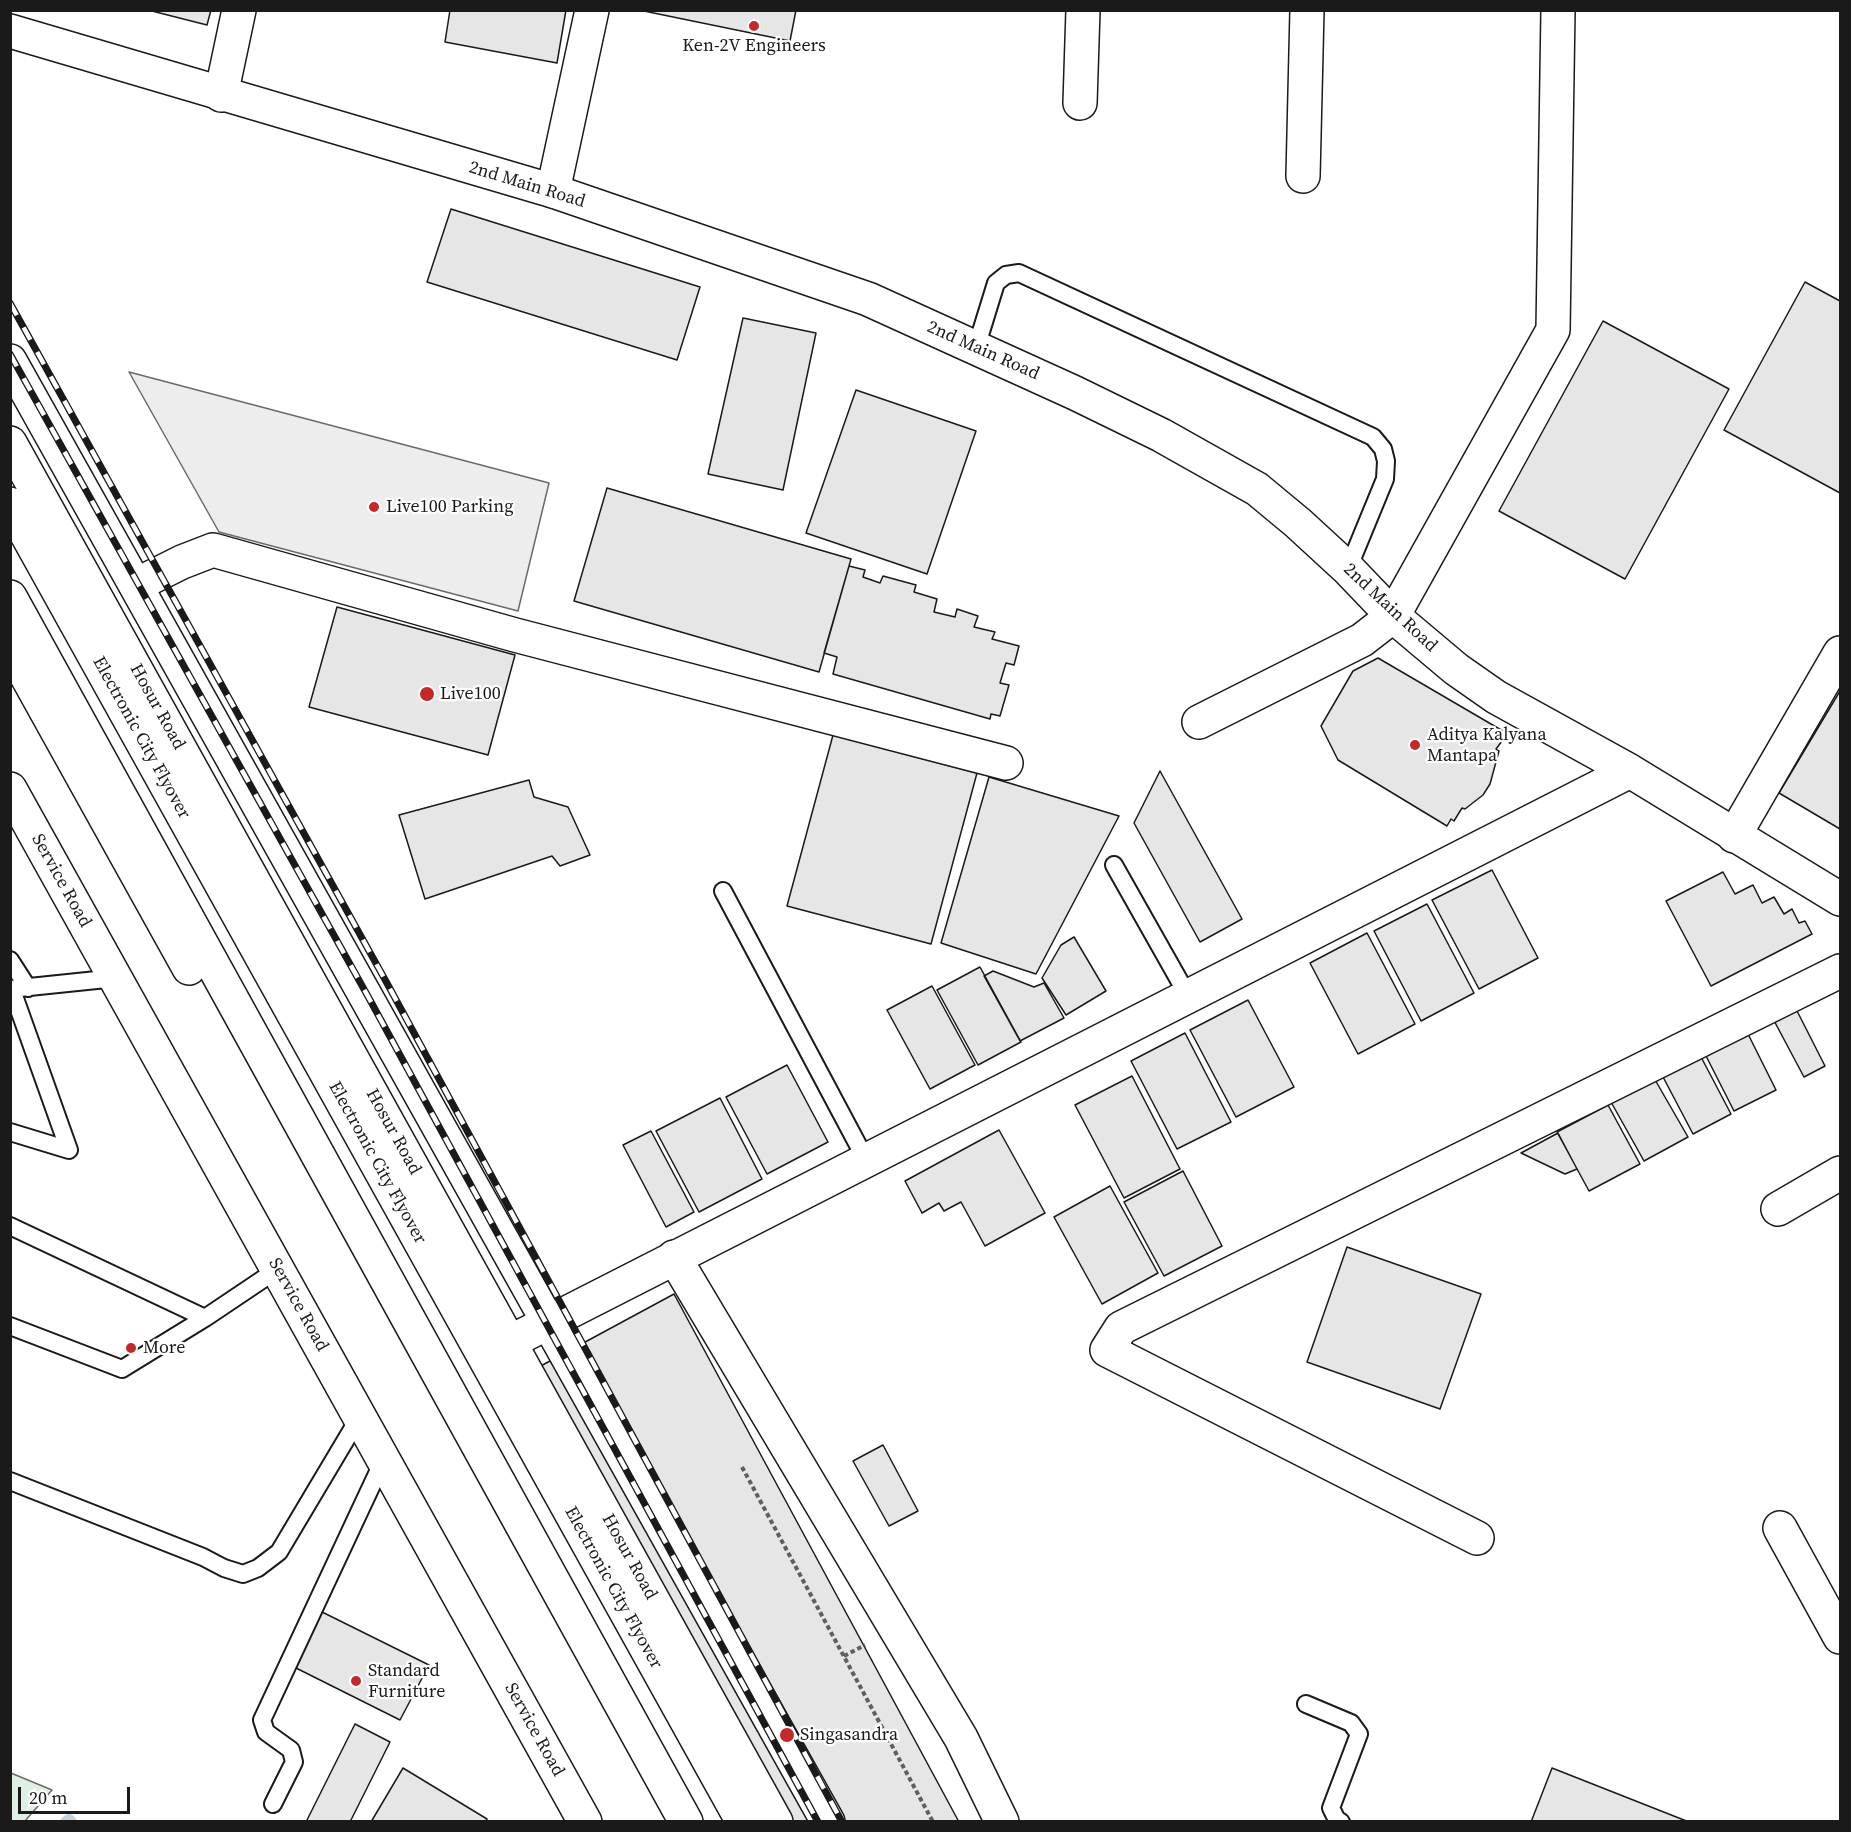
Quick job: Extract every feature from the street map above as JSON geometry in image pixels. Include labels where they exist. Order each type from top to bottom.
[{"type":"main road","points":[[220,95],[239,10]]},
{"type":"main road","points":[[553,191],[592,10]]},
{"type":"main road","points":[[1080,103],[1083,10]]},
{"type":"main road","points":[[1303,176],[1307,10]]},
{"type":"main road","points":[[1199,722],[1362,640],[1393,616],[1553,330],[1558,10]]},
{"type":"main road","name":"2nd Main Road","points":[[10,31],[220,95],[553,191],[868,299],[1075,393],[1208,460],[1257,489],[1348,569],[1393,616],[1456,669],[1496,697],[1630,771],[1840,899]]},
{"type":"main road","points":[[10,361],[828,1821]]},
{"type":"main road","name":"Hosur Road","points":[[10,443],[776,1821]]},
{"type":"main road","name":"Electronic City Flyover","points":[[10,504],[743,1821]]},
{"type":"main road","points":[[136,585],[182,562],[213,550],[515,635],[1006,763]]},
{"type":"main road","points":[[10,597],[686,1821]]},
{"type":"main road","points":[[10,646],[664,1821]]},
{"type":"main road","points":[[1734,836],[1840,653]]},
{"type":"main road","points":[[510,1342],[1630,771]]},
{"type":"main road","name":"Service Road","points":[[10,789],[585,1821]]},
{"type":"main road","points":[[1477,1538],[1107,1350],[1121,1328],[1840,971]]},
{"type":"main road","points":[[1778,1209],[1840,1173]]},
{"type":"main road","points":[[674,1257],[961,1738],[1002,1821]]},
{"type":"main road","points":[[1780,1528],[1840,1637]]},
{"type":"lane","points":[[976,348],[996,284],[1006,275],[1019,273],[1373,436],[1383,449],[1386,461],[1385,479],[1348,569]]},
{"type":"lane","points":[[1114,865],[1188,996]]},
{"type":"lane","points":[[723,891],[866,1160]]},
{"type":"lane","points":[[10,960],[17,989],[69,1150],[10,1132]]},
{"type":"lane","points":[[17,989],[116,978]]},
{"type":"lane","points":[[10,1226],[205,1318]]},
{"type":"lane","points":[[10,1326],[122,1369],[205,1318],[278,1269]]},
{"type":"lane","points":[[10,1481],[243,1574],[258,1568],[279,1552],[360,1416]]},
{"type":"lane","points":[[273,1804],[294,1762],[291,1750],[266,1732],[262,1720],[384,1459]]},
{"type":"lane","points":[[1306,1704],[1351,1723],[1359,1734],[1331,1808],[1336,1820],[1341,1821]]},
{"type":"path","points":[[742,1467],[933,1821]]},
{"type":"green space","points":[[11,1773],[52,1790],[25,1821],[11,1821]]},
{"type":"shaded area","name":"Live100 Parking","points":[[129,372],[549,483],[518,611],[219,532]]},
{"type":"building","points":[[148,10],[211,10],[207,25]]},
{"type":"building","points":[[450,10],[566,10],[557,63],[445,42]]},
{"type":"building","name":"Ken-2V Engineers","points":[[639,10],[796,10],[790,41]]},
{"type":"building","points":[[451,209],[700,287],[677,360],[427,282]]},
{"type":"building","points":[[1805,282],[1840,301],[1840,493],[1724,430]]},
{"type":"building","points":[[743,318],[816,333],[783,490],[708,474]]},
{"type":"building","points":[[1603,321],[1729,389],[1625,579],[1499,511]]},
{"type":"building","points":[[856,390],[976,431],[927,574],[806,533]]},
{"type":"building","points":[[607,488],[851,559],[819,672],[574,601]]},
{"type":"building","points":[[849,566],[865,570],[863,577],[880,583],[883,576],[916,585],[914,592],[937,599],[934,612],[955,617],[957,609],[978,616],[974,627],[995,632],[992,639],[1019,646],[1014,665],[1006,663],[1000,683],[1009,685],[1000,716],[991,714],[990,719],[833,674],[837,657],[824,653]]},
{"type":"building","points":[[337,607],[515,655],[488,755],[309,707]]},
{"type":"building","name":"Aditya Kalyana Mantapa","points":[[1378,658],[1503,731],[1499,739],[1502,741],[1496,749],[1499,751],[1490,784],[1483,795],[1465,809],[1462,808],[1454,821],[1451,819],[1447,826],[1338,760],[1321,726],[1353,671]]},
{"type":"building","points":[[1840,691],[1840,829],[1779,793]]},
{"type":"building","points":[[833,735],[977,773],[931,944],[787,906]]},
{"type":"building","points":[[1160,771],[1242,919],[1200,942],[1134,823]]},
{"type":"building","points":[[989,777],[1119,816],[1036,974],[941,943]]},
{"type":"building","points":[[529,780],[534,797],[568,807],[590,855],[560,866],[552,856],[425,899],[399,815]]},
{"type":"building","points":[[1492,870],[1538,958],[1479,989],[1432,900]]},
{"type":"building","points":[[1723,872],[1735,894],[1753,885],[1762,903],[1774,897],[1784,914],[1792,909],[1799,923],[1805,921],[1812,934],[1711,986],[1666,901]]},
{"type":"building","points":[[1427,904],[1474,993],[1421,1021],[1374,931]]},
{"type":"building","points":[[1367,933],[1415,1024],[1358,1054],[1310,963]]},
{"type":"building","points":[[1074,937],[1106,991],[1066,1015],[1042,978],[1061,945]]},
{"type":"building","points":[[980,967],[1021,1042],[978,1065],[937,990]]},
{"type":"building","points":[[993,971],[1034,987],[1044,983],[1064,1018],[1020,1041],[984,976]]},
{"type":"building","points":[[932,986],[975,1065],[930,1089],[887,1010]]},
{"type":"building","points":[[1248,1000],[1294,1087],[1236,1117],[1190,1030]]},
{"type":"building","points":[[1793,1003],[1825,1066],[1804,1077],[1771,1015]]},
{"type":"building","points":[[1746,1030],[1776,1090],[1734,1111],[1704,1052]]},
{"type":"building","points":[[1185,1033],[1231,1122],[1177,1149],[1131,1061]]},
{"type":"building","points":[[1700,1055],[1731,1114],[1693,1134],[1662,1075]]},
{"type":"building","points":[[787,1065],[828,1142],[767,1174],[726,1097]]},
{"type":"building","points":[[1132,1076],[1180,1169],[1124,1198],[1075,1105]]},
{"type":"building","points":[[1654,1078],[1688,1137],[1644,1161],[1611,1102]]},
{"type":"building","points":[[720,1098],[762,1179],[699,1212],[656,1131]]},
{"type":"building","points":[[1608,1105],[1640,1164],[1589,1191],[1557,1132]]},
{"type":"building","points":[[999,1130],[1045,1213],[985,1246],[961,1202],[944,1211],[939,1203],[922,1213],[905,1181]]},
{"type":"building","points":[[651,1131],[694,1212],[666,1227],[623,1145]]},
{"type":"building","points":[[1558,1133],[1577,1169],[1565,1174],[1521,1153]]},
{"type":"building","points":[[1183,1171],[1222,1246],[1164,1276],[1124,1202]]},
{"type":"building","points":[[1110,1186],[1158,1273],[1102,1304],[1054,1217]]},
{"type":"building","points":[[1347,1247],[1481,1294],[1440,1409],[1307,1362]]},
{"type":"building","points":[[674,1294],[959,1822],[782,1822],[537,1368]]},
{"type":"building","points":[[883,1445],[918,1511],[889,1526],[853,1461]]},
{"type":"building","points":[[316,1609],[429,1665],[400,1720],[288,1664]]},
{"type":"building","points":[[355,1724],[390,1742],[350,1822],[306,1822]]},
{"type":"building","points":[[403,1768],[487,1819],[486,1822],[371,1822]]},
{"type":"building","points":[[1552,1768],[1689,1822],[1531,1822]]},
{"type":"waterway","points":[[66,1822],[69,1820],[71,1822]]},
{"type":"railway","points":[[10,303],[388,985],[842,1822]]},
{"type":"railway","points":[[10,354],[370,1000],[818,1822]]},
{"type":"place","name":"Ken-2V Engineers","points":[[754,26]]},
{"type":"place","name":"Live100 Parking","points":[[374,507]]},
{"type":"place","name":"Live100","points":[[427,694]]},
{"type":"place","name":"Aditya Kalyana Mantapa","points":[[1415,745]]},
{"type":"place","name":"More","points":[[131,1348]]},
{"type":"place","name":"Standard Furniture","points":[[356,1681]]},
{"type":"place","name":"Singasandra","points":[[787,1735]]}]
